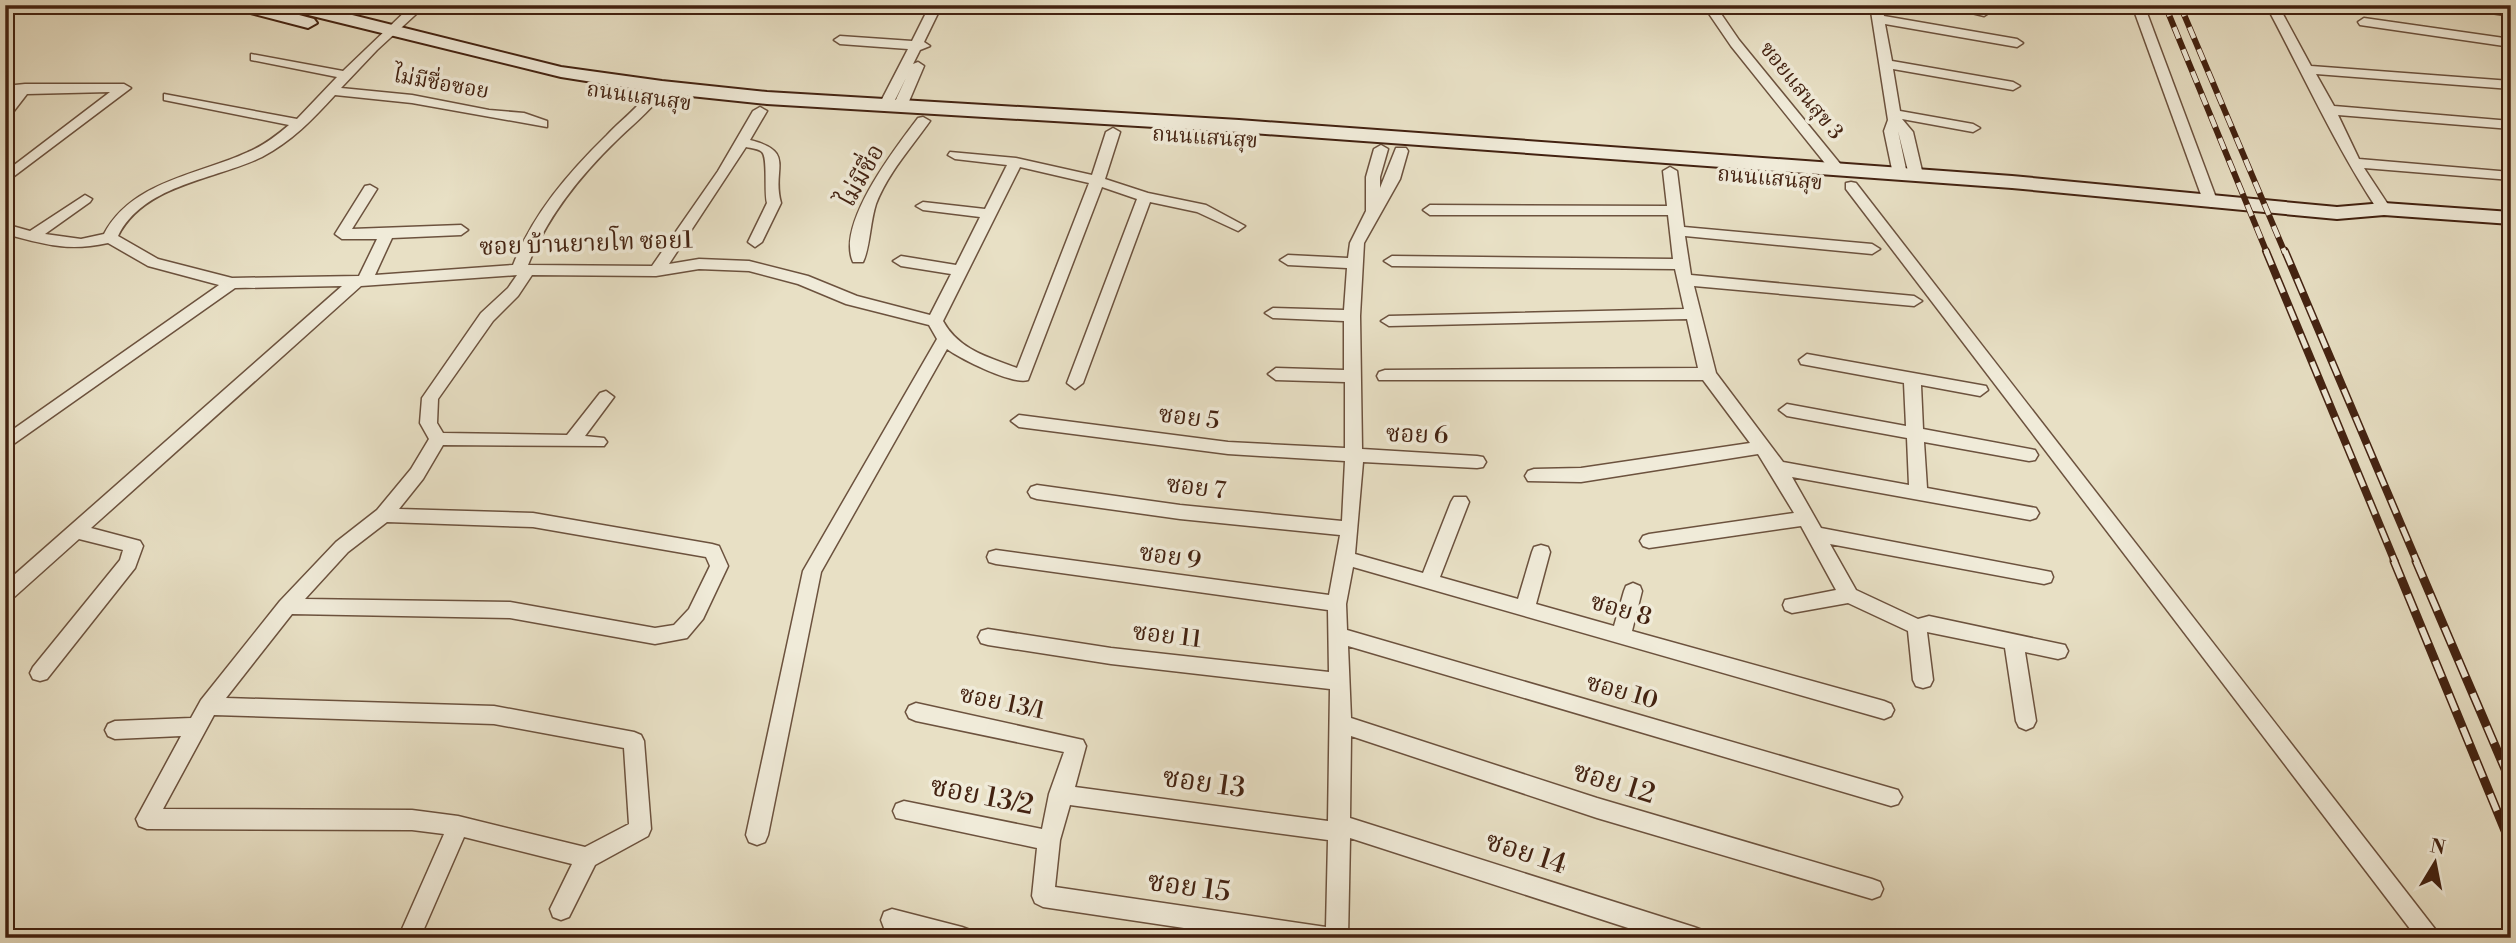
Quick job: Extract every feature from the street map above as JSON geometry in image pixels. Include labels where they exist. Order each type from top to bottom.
[{"type":"main road","name":"ถนนแสนสุข","points":[[241,5],[561,72],[662,87],[896,99],[1092,124],[1112,132],[1135,127],[1851,186],[1908,179]]},
{"type":"main road","name":"ถนนแสนสุข","points":[[290,5],[522,80],[645,100],[760,111],[923,121],[1092,124],[1837,169],[2016,196],[2179,199],[2337,213],[2396,224],[2511,233]]},
{"type":"main road","name":"ถนนแสนสุข","points":[[2337,213],[2384,209],[2511,218]]},
{"type":"street","points":[[5,229],[61,243],[81,244],[110,238],[114,226],[133,207],[161,191],[256,154],[302,124],[384,35],[420,5]]},
{"type":"street","points":[[922,46],[936,5]]},
{"type":"street","points":[[896,99],[946,5]]},
{"type":"street","points":[[1085,5],[1125,5]]},
{"type":"street","name":"ซอยแสนสุข 3","points":[[1709,5],[1735,43],[1837,169]]},
{"type":"street","points":[[1862,5],[1877,11],[2017,43]]},
{"type":"street","points":[[1945,5],[1984,12]]},
{"type":"street","points":[[2138,5],[2211,203]]},
{"type":"street","points":[[2272,5],[2329,110],[2354,163],[2384,209]]},
{"type":"street","points":[[2315,5],[2338,9]]},
{"type":"street","points":[[2464,5],[2511,12]]},
{"type":"street","points":[[1877,11],[1894,117],[1891,131],[1908,179]]},
{"type":"street","points":[[2364,22],[2511,43]]},
{"type":"street","points":[[840,40],[922,46]]},
{"type":"street","points":[[256,57],[345,75]]},
{"type":"street","points":[[1886,64],[2013,86]]},
{"type":"street","points":[[2306,69],[2511,85]]},
{"type":"street","points":[[5,113],[24,88]]},
{"type":"street","points":[[5,90],[124,88],[5,179]]},
{"type":"street","name":"ไม่มีชื่อซอย","points":[[332,90],[412,99],[489,114],[524,117],[542,124]]},
{"type":"street","points":[[169,97],[302,124]]},
{"type":"street","points":[[438,439],[428,423],[430,398],[487,317],[513,292],[534,232],[546,212],[613,136],[636,118],[645,100]]},
{"type":"street","points":[[2329,110],[2511,125]]},
{"type":"street","points":[[656,271],[743,142],[760,111]]},
{"type":"street","points":[[1894,117],[1973,128]]},
{"type":"street","name":"ไม่มีชื่อ","points":[[858,259],[858,232],[865,208],[880,180],[923,121]]},
{"type":"street","points":[[1016,162],[935,321],[945,339],[965,354],[1021,376],[1097,181],[1112,132]]},
{"type":"street","points":[[743,142],[766,148],[772,156],[771,193],[774,203],[755,242]]},
{"type":"street","points":[[1337,938],[1341,724],[1337,604],[1350,529],[1355,457],[1352,316],[1357,243],[1373,211],[1394,179],[1391,150]]},
{"type":"street","points":[[1373,211],[1373,177],[1391,150]]},
{"type":"street","points":[[955,155],[1016,162],[1097,181],[1145,197],[1201,208],[1238,226]]},
{"type":"street","points":[[2354,163],[2511,176]]},
{"type":"street","points":[[1670,171],[1684,272],[1708,374],[1778,468],[1849,595]]},
{"type":"street","points":[[1851,186],[2422,932]]},
{"type":"street","points":[[370,189],[342,234],[461,230]]},
{"type":"street","points":[[1075,383],[1145,197]]},
{"type":"street","points":[[32,236],[85,199]]},
{"type":"street","points":[[923,206],[989,214]]},
{"type":"street","points":[[1430,210],[1674,211]]},
{"type":"street","points":[[1677,231],[1872,249]]},
{"type":"street","points":[[5,594],[360,281],[387,234]]},
{"type":"street","name":"ซอย บ้านยายโท ซอย1","points":[[110,238],[153,262],[232,282],[360,281],[520,270],[656,271],[699,264],[749,266],[803,281],[852,300],[935,321]]},
{"type":"street","points":[[1288,260],[1356,262]]},
{"type":"street","points":[[901,261],[960,271]]},
{"type":"street","points":[[1392,261],[1684,272],[1914,300]]},
{"type":"street","points":[[5,444],[232,282]]},
{"type":"street","points":[[1273,313],[1352,316]]},
{"type":"street","points":[[1389,321],[1695,314]]},
{"type":"street","points":[[757,835],[812,571],[945,339]]},
{"type":"street","points":[[1807,360],[1980,390]]},
{"type":"street","points":[[1276,374],[1353,376]]},
{"type":"street","points":[[1385,376],[1708,374]]},
{"type":"street","points":[[1912,377],[1918,493]]},
{"type":"street","points":[[571,442],[606,397]]},
{"type":"street","points":[[1787,410],[2029,455]]},
{"type":"street","name":"ซอย 5","points":[[1019,421],[1228,448],[1355,457]]},
{"type":"street","points":[[438,439],[598,442]]},
{"type":"street","points":[[438,439],[416,474],[383,515],[342,547],[287,606],[208,706],[147,819],[412,820],[458,826],[587,858]]},
{"type":"street","points":[[1534,476],[1581,475],[1762,447]]},
{"type":"street","name":"ซอย 6","points":[[1355,457],[1477,462]]},
{"type":"street","points":[[1778,468],[2030,513]]},
{"type":"street","name":"ซอย 7","points":[[1037,492],[1180,512],[1350,529]]},
{"type":"street","points":[[1429,582],[1460,502]]},
{"type":"street","points":[[287,606],[510,610],[655,636],[680,632],[696,614],[719,566],[712,551],[577,526],[533,520],[383,515]]},
{"type":"street","points":[[1648,541],[1811,526],[2044,578]]},
{"type":"street","points":[[40,673],[128,563],[134,546],[75,531]]},
{"type":"street","points":[[1525,609],[1541,552]]},
{"type":"street","name":"ซอย 9","points":[[996,557],[1337,604]]},
{"type":"street","name":"ซอย 8","points":[[1345,558],[1884,710]]},
{"type":"street","points":[[1621,636],[1633,591]]},
{"type":"street","points":[[1792,605],[1849,595],[1917,627],[1929,624],[2058,651]]},
{"type":"street","points":[[1917,627],[1923,680]]},
{"type":"street","name":"ซอย 10","points":[[1338,635],[1891,797]]},
{"type":"street","name":"ซอย 11","points":[[988,637],[1111,656],[1340,682]]},
{"type":"street","points":[[2014,642],[2026,720]]},
{"type":"street","points":[[208,706],[494,715],[634,741],[640,829],[587,858],[561,909]]},
{"type":"street","name":"ซอย 13/1","points":[[916,712],[1076,746],[1060,794]]},
{"type":"street","name":"ซอย 12","points":[[1341,724],[1598,808],[1871,889]]},
{"type":"street","points":[[115,730],[197,727]]},
{"type":"street","points":[[1049,840],[1060,794]]},
{"type":"street","name":"ซอย 13","points":[[1060,794],[1340,829]]},
{"type":"street","name":"ซอย 13/2","points":[[904,811],[1049,840]]},
{"type":"street","points":[[409,938],[458,826]]},
{"type":"street","name":"ซอย 14","points":[[1340,829],[1694,938]]},
{"type":"street","name":"ซอย 15","points":[[1049,840],[1043,896],[1326,938]]},
{"type":"street","points":[[891,920],[962,938]]},
{"type":"railway","points":[[2165,5],[2267,253]]},
{"type":"railway","points":[[2180,5],[2285,253]]},
{"type":"railway","points":[[2266,251],[2395,562]]},
{"type":"railway","points":[[2285,251],[2417,562]]},
{"type":"railway","points":[[2394,561],[2511,845]]},
{"type":"railway","points":[[2416,561],[2511,783]]}]
